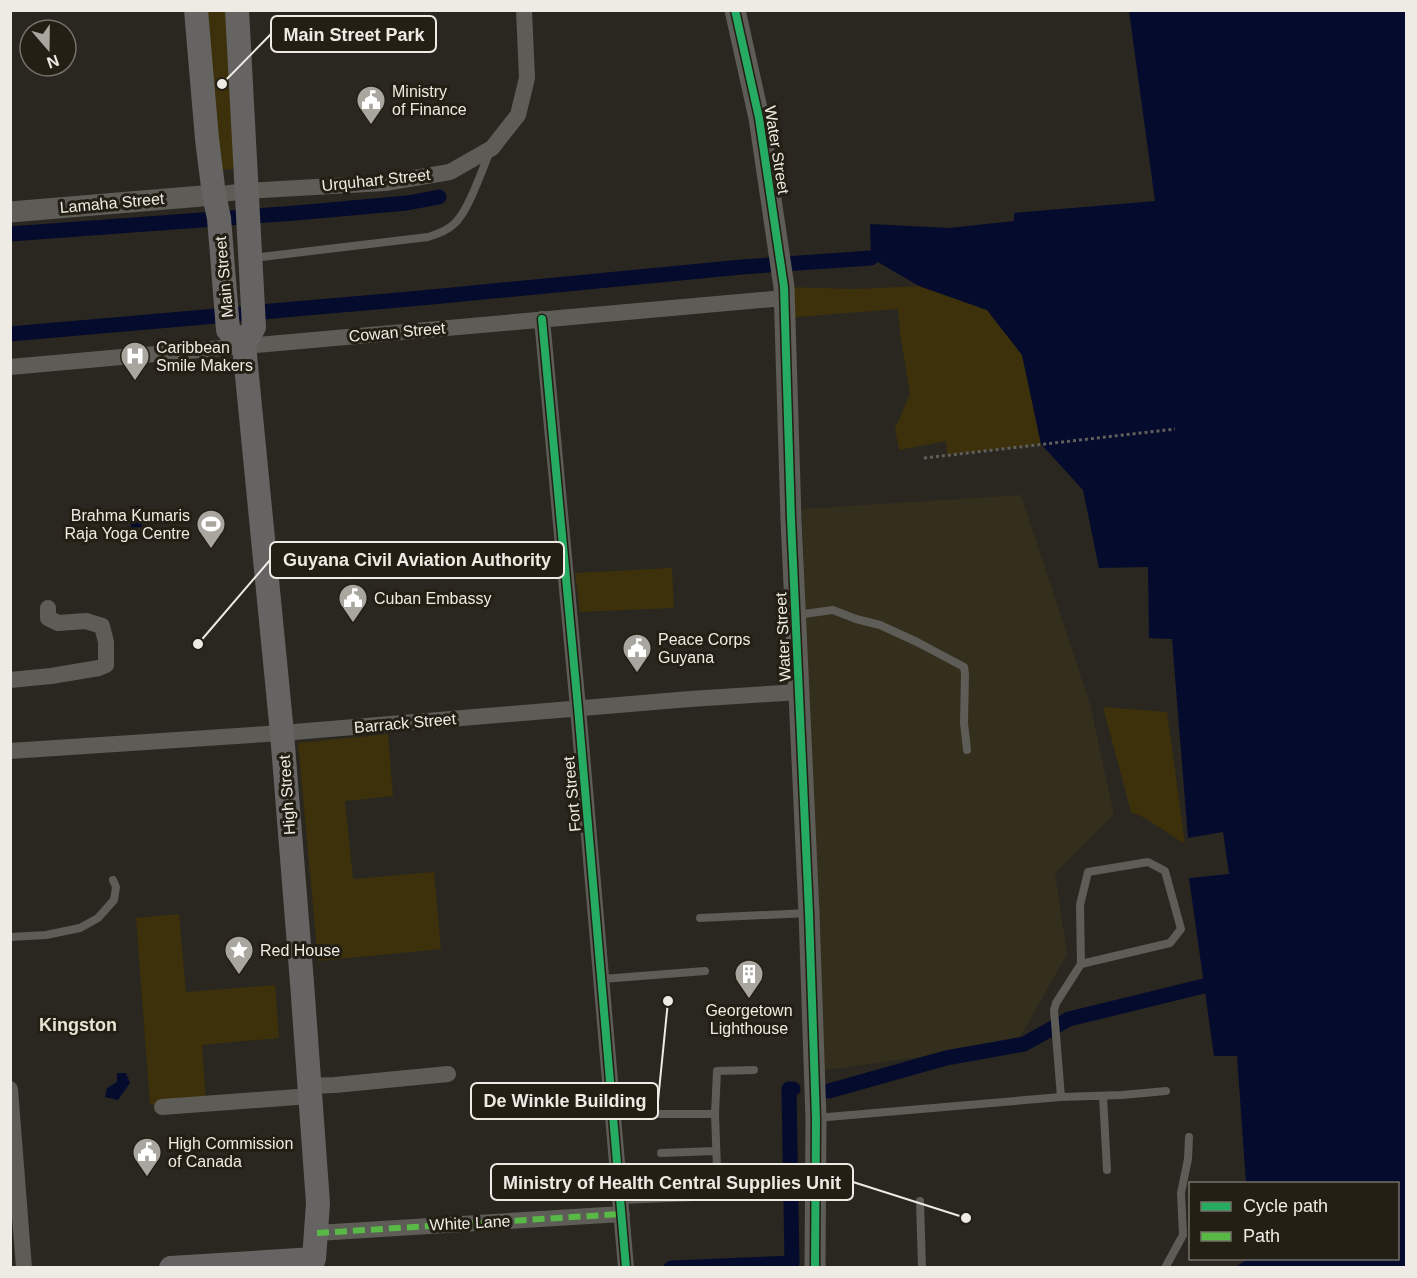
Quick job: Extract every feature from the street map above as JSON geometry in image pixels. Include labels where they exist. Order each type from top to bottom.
[{"type":"main road","name":"Main Street","points":[[196,10],[207,139],[217,206],[242,334]]},
{"type":"main road","name":"Main Street","points":[[237,10],[250,258],[242,334]]},
{"type":"main road","name":"High Street","points":[[242,334],[264,535],[282,733],[310,1091],[318,1203],[310,1255]]},
{"type":"main road","points":[[171,1268],[258,1265],[310,1255]]},
{"type":"street","name":"Urquhart Street","points":[[217,206],[450,172],[492,148],[518,115],[527,78],[524,10]]},
{"type":"street","name":"Water Street","points":[[735,10],[759,118],[784,292],[816,1119],[815,1268]]},
{"type":"street","name":"Lamaha Street","points":[[10,212],[217,206]]},
{"type":"street","name":"Cowan Street","points":[[10,368],[242,334],[542,319],[784,292]]},
{"type":"street","name":"Fort Street","points":[[542,319],[626,1268]]},
{"type":"street","points":[[10,680],[61,675],[106,665],[106,642],[102,626],[86,621],[58,623],[48,618],[48,608]]},
{"type":"street","name":"Barrack Street","points":[[10,751],[282,733],[799,692]]},
{"type":"street","points":[[162,1107],[310,1091],[335,1085],[448,1074]]},
{"type":"street","points":[[10,1089],[24,1268]]},
{"type":"street","name":"White Lane","points":[[310,1255],[622,1207]]},
{"type":"lane","points":[[250,258],[428,237],[444,231],[452,226],[462,214],[492,148]]},
{"type":"lane","points":[[795,615],[833,610],[880,625],[964,667],[964,723],[967,750]]},
{"type":"lane","points":[[1061,1097],[1054,1010],[1080,964],[1080,905],[1088,872],[1148,862],[1165,871],[1181,929],[1170,943],[1080,964]]},
{"type":"lane","points":[[10,937],[46,935],[80,928],[98,918],[114,900],[116,887],[113,880]]},
{"type":"lane","points":[[700,918],[809,913]]},
{"type":"lane","points":[[602,979],[705,971]]},
{"type":"lane","points":[[622,1207],[718,1196],[717,1071],[754,1070]]},
{"type":"lane","points":[[816,1119],[1061,1097],[1166,1091]]},
{"type":"lane","points":[[1103,1096],[1107,1170]]},
{"type":"lane","points":[[614,1114],[716,1114]]},
{"type":"lane","points":[[1165,1268],[1183,1235],[1181,1193],[1190,1137]]},
{"type":"lane","points":[[661,1153],[716,1151]]},
{"type":"lane","points":[[920,1201],[922,1268]]},
{"type":"path","points":[[924,458],[1175,429]]},
{"type":"shaded area","points":[[203,11],[231,11],[239,165],[232,169],[222,170]]},
{"type":"shaded area","points":[[919,286],[987,310],[1022,355],[1041,444],[947,455],[946,441],[899,450],[895,429],[910,394],[898,309],[785,318],[784,287],[856,289]]},
{"type":"shaded area","points":[[1021,495],[1090,704],[1114,815],[1055,873],[1067,954],[1017,1043],[820,1071],[802,509]]},
{"type":"shaded area","points":[[672,568],[674,608],[580,612],[575,573]]},
{"type":"shaded area","points":[[1103,707],[1167,712],[1185,844],[1145,818],[1131,812]]},
{"type":"shaded area","points":[[388,734],[393,796],[345,801],[353,879],[434,872],[441,949],[318,961],[298,743]]},
{"type":"shaded area","points":[[179,914],[186,992],[275,985],[279,1038],[202,1045],[206,1100],[150,1105],[136,918]]},
{"type":"water","points":[[1129,11],[1406,11],[1406,1267],[1236,1267],[1246,1260],[1399,1260],[1399,1182],[1246,1182],[1237,1056],[1214,1056],[1189,878],[1229,874],[1223,832],[1188,838],[1172,639],[1149,638],[1148,567],[1099,568],[1083,490],[1041,444],[1022,355],[987,310],[919,286],[871,258],[870,224],[949,228],[1014,221],[1014,213],[1155,201]]},
{"type":"water","points":[[130,506],[140,506],[142,527],[131,528]]},
{"type":"water","points":[[117,1073],[126,1073],[130,1083],[118,1100],[105,1097],[107,1088],[117,1082]]},
{"type":"waterway","points":[[10,234],[296,213],[407,203],[439,197]]},
{"type":"waterway","points":[[10,334],[742,267],[871,258]]},
{"type":"waterway","points":[[829,1091],[946,1058],[1024,1044],[1069,1019],[1204,986]]},
{"type":"waterway","points":[[671,1268],[792,1263],[789,1089],[793,1089]]},
{"type":"marked path","points":[[317,1233],[622,1214]]},
{"type":"cycle path","points":[[735,10],[759,118],[784,287],[791,519],[816,1119],[815,1268]]},
{"type":"cycle path","points":[[542,319],[626,1268]]},
{"type":"place","name":"Main Street Park","points":[[222,84]]},
{"type":"place","name":"Ministry of Finance","points":[[371,126]]},
{"type":"place","name":"Caribbean Smile Makers","points":[[135,382]]},
{"type":"place","name":"Brahma Kumaris Raja Yoga Centre","points":[[211,550]]},
{"type":"place","name":"Cuban Embassy","points":[[353,624]]},
{"type":"place","name":"Guyana Civil Aviation Authority","points":[[198,644]]},
{"type":"place","name":"Peace Corps Guyana","points":[[637,674]]},
{"type":"place","name":"Red House","points":[[239,976]]},
{"type":"place","name":"Georgetown Lighthouse","points":[[749,1000]]},
{"type":"place","name":"De Winkle Building","points":[[668,1001]]},
{"type":"place","name":"High Commission of Canada","points":[[147,1178]]},
{"type":"place","name":"Ministry of Health Central Supplies Unit","points":[[966,1218]]},
{"type":"district","name":"Kingston","points":[[78,1025]]}]
